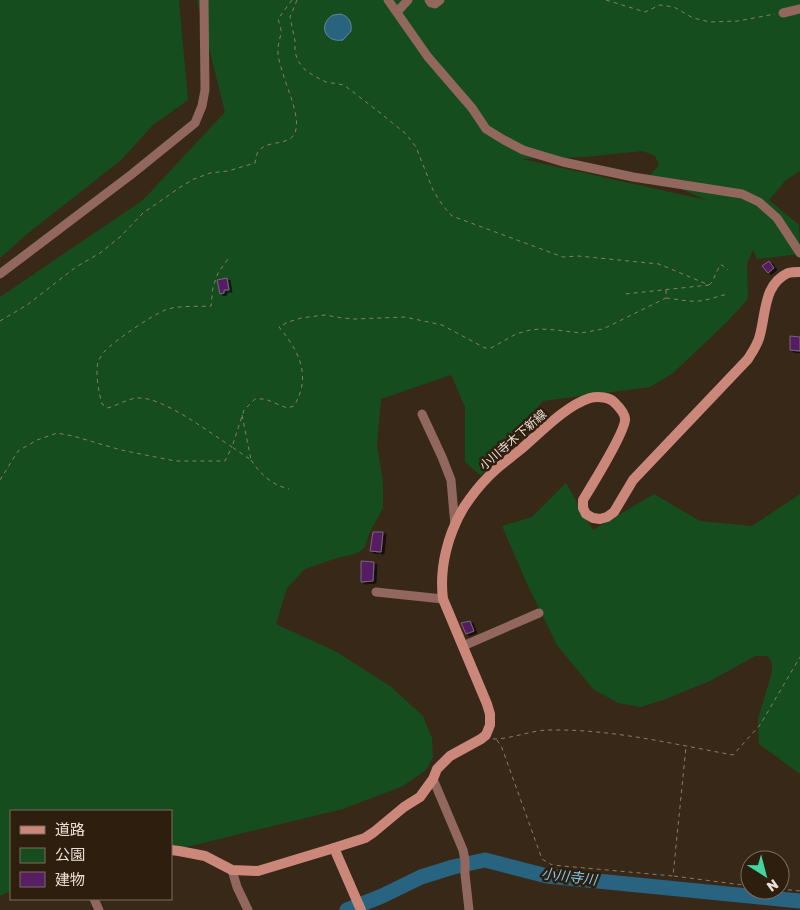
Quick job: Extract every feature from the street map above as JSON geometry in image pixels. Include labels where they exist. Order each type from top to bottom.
[{"type":"main road","name":"小川寺木下新線","points":[[481,739],[486,734],[490,725],[490,714],[443,599],[441,587],[447,548],[455,526],[465,507],[488,477],[561,415],[579,403],[592,398],[605,398],[612,400],[621,409],[625,419],[622,432],[583,500],[583,508],[586,514],[593,518],[608,517],[614,512],[633,480],[748,359],[760,336],[768,295],[775,283],[789,273],[800,272]]},
{"type":"main road","points":[[172,850],[205,856],[232,870],[258,871],[365,838],[404,807],[420,797],[433,779],[436,769],[450,756],[481,739]]},
{"type":"main road","points":[[334,848],[362,910]]},
{"type":"street","points":[[0,274],[132,174],[195,123],[206,90],[204,0]]},
{"type":"street","points":[[388,0],[428,57],[472,108],[486,129],[523,150],[563,162],[633,177],[742,194],[759,202],[777,218],[800,253]]},
{"type":"street","points":[[397,12],[408,0]]},
{"type":"street","points":[[429,0],[435,4],[440,0]]},
{"type":"street","points":[[783,13],[800,9]]},
{"type":"street","points":[[422,414],[451,480],[455,526]]},
{"type":"street","points":[[376,592],[443,599]]},
{"type":"street","points":[[463,646],[538,613]]},
{"type":"street","points":[[433,779],[463,850],[469,910]]},
{"type":"street","points":[[232,870],[237,888],[248,910]]},
{"type":"path","points":[[0,321],[27,305],[76,267],[100,252],[120,237],[143,213],[182,186],[210,173],[255,163],[258,152],[263,147],[285,142],[292,137],[296,124],[294,106],[278,53],[278,40],[281,31],[278,19],[292,0]]},
{"type":"path","points":[[297,0],[290,17],[298,61],[306,71],[318,78],[326,82],[344,85],[406,134],[416,147],[433,190],[452,216],[563,257],[578,256],[659,264],[708,286]]},
{"type":"path","points":[[606,0],[645,12],[660,5],[674,7],[694,18],[710,22],[738,21],[783,13]]},
{"type":"path","points":[[228,259],[218,273],[213,287],[211,306],[178,307],[165,310],[103,353],[98,363],[97,376],[102,404],[108,408],[138,398],[154,400],[186,418],[251,460],[271,482],[289,489]]},
{"type":"path","points":[[625,294],[708,286],[720,265],[728,270]]},
{"type":"path","points":[[666,290],[666,298]]},
{"type":"path","points":[[0,480],[18,451],[37,440],[56,433],[121,450],[175,461],[226,461],[244,410],[255,399],[265,399],[287,408],[294,406],[299,397],[302,389],[302,370],[299,359],[295,348],[279,327],[302,318],[325,315],[363,319],[405,317],[442,325],[485,348],[491,348],[516,334],[530,330],[581,332],[604,329],[666,298],[699,301],[728,294]]},
{"type":"path","points":[[242,415],[251,460]]},
{"type":"path","points":[[481,739],[496,740],[548,730],[584,731],[612,733],[733,755],[760,725],[800,658]]},
{"type":"path","points":[[496,740],[502,748],[542,859],[552,864],[740,885]]},
{"type":"path","points":[[673,876],[686,747]]},
{"type":"green space","points":[[0,0],[179,0],[188,100],[153,125],[121,160],[27,234],[0,258]]},
{"type":"green space","points":[[197,0],[800,0],[800,171],[786,180],[769,200],[799,225],[800,254],[757,259],[753,250],[747,264],[748,299],[726,323],[672,374],[650,387],[543,401],[481,476],[465,462],[465,407],[451,375],[381,399],[377,444],[383,483],[383,508],[369,534],[365,547],[358,553],[305,569],[287,588],[276,624],[335,651],[390,686],[423,716],[432,738],[433,757],[426,770],[403,786],[343,809],[174,850],[172,850],[172,810],[10,810],[10,891],[0,896],[0,297],[143,200],[225,112]],"holes":[[[643,151],[655,156],[659,165],[650,175],[706,200],[522,159],[584,157]]]},
{"type":"green space","points":[[566,483],[593,530],[654,494],[700,521],[752,526],[800,494],[800,774],[759,744],[758,719],[772,672],[772,663],[768,656],[755,656],[710,681],[640,707],[618,703],[593,689],[557,645],[528,586],[502,526],[532,517]]},
{"type":"water","points":[[341,14],[349,20],[351,31],[343,40],[331,39],[325,32],[326,23],[333,15]]},
{"type":"building","points":[[769,261],[774,268],[768,273],[762,266]]},
{"type":"building","points":[[227,278],[229,290],[224,290],[224,293],[220,294],[217,280]]},
{"type":"building","points":[[790,336],[800,337],[800,351],[790,350]]},
{"type":"building","points":[[373,532],[383,532],[381,552],[370,551]]},
{"type":"building","points":[[361,561],[374,562],[373,581],[361,582]]},
{"type":"building","points":[[470,621],[474,631],[466,634],[461,623]]},
{"type":"waterway","name":"小川寺川","points":[[347,910],[421,877],[485,860],[547,876],[800,901]]}]
